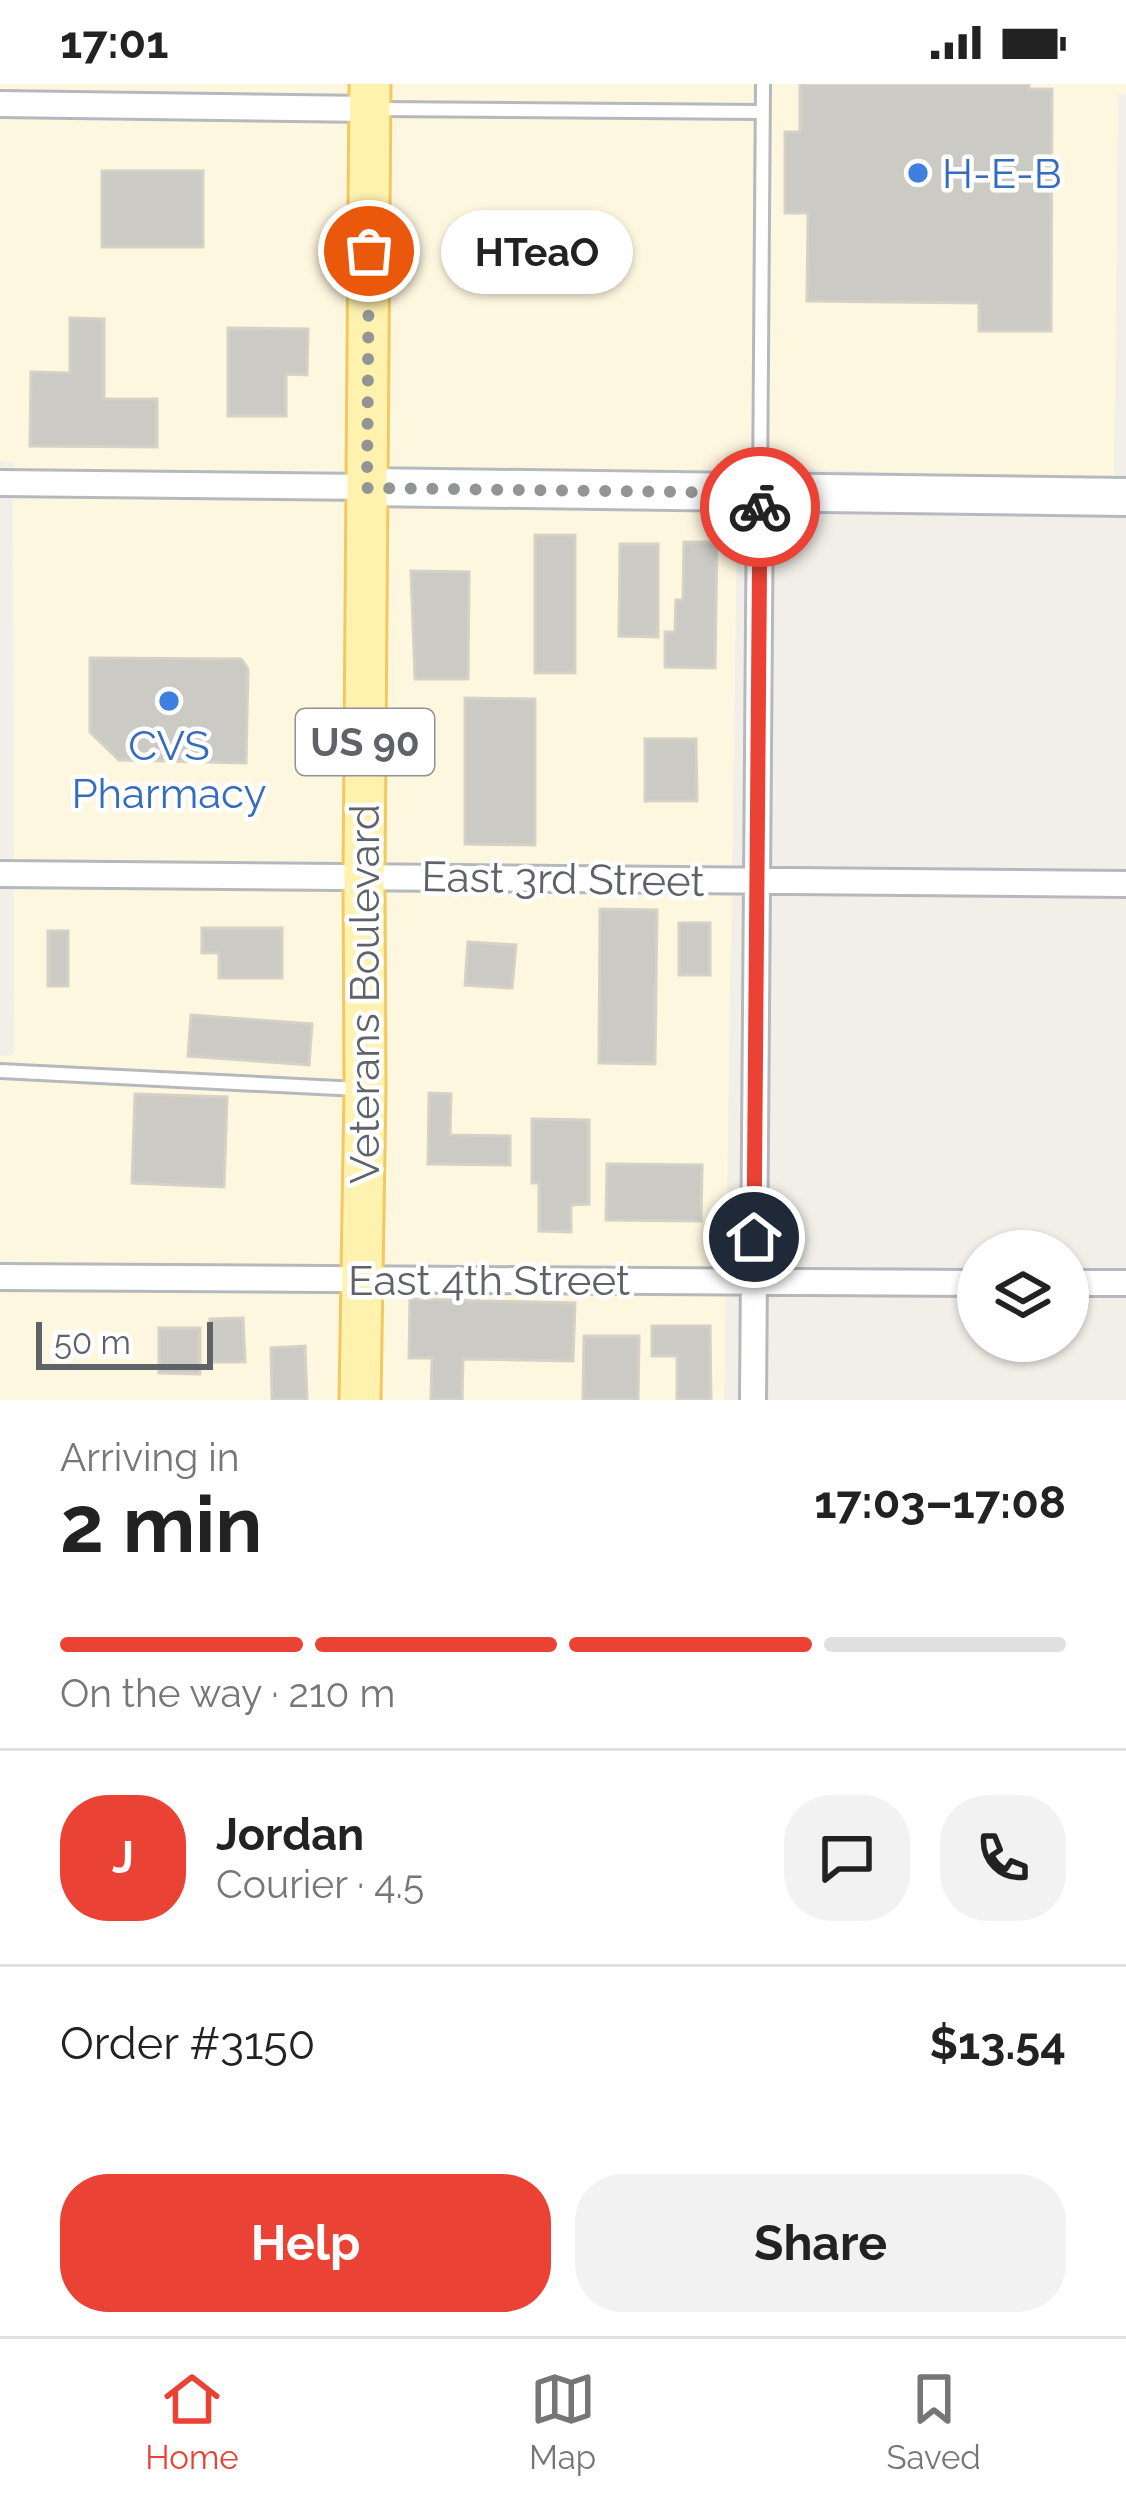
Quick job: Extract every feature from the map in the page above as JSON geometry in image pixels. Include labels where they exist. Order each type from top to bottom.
[{"type":"main road","name":"Veterans Boulevard","points":[[360,1400],[370,96]]},
{"type":"street","points":[[0,104],[370,96]]},
{"type":"street","points":[[0,483],[1126,497]]},
{"type":"street","points":[[753,1400],[760,493]]},
{"type":"street","name":"East 3rd Street","points":[[0,874],[1126,884]]},
{"type":"street","name":"East 4th Street","points":[[0,1277],[957,1282]]},
{"type":"street","points":[[1089,1283],[1126,1283]]},
{"type":"lane","points":[[760,493],[763,84]]},
{"type":"lane","points":[[370,96],[763,112]]},
{"type":"lane","points":[[0,1071],[365,1089]]},
{"type":"shaded area","points":[[0,84],[1126,84],[1126,94],[1118,95],[1114,480],[738,467],[724,1400],[0,1400],[0,1056],[14,1055],[13,463],[0,461]]},
{"type":"building","name":"H-E-B","points":[[800,84],[1029,84],[1029,89],[1052,89],[1051,331],[979,331],[979,303],[807,301],[808,213],[785,213],[785,132],[800,132]]},
{"type":"building","points":[[102,171],[203,171],[203,247],[102,247]]},
{"type":"building","points":[[70,318],[104,319],[104,399],[157,399],[157,447],[30,446],[31,372],[70,373]]},
{"type":"building","points":[[228,328],[308,329],[307,375],[286,374],[286,416],[228,416]]},
{"type":"building","points":[[535,535],[575,535],[575,673],[535,673]]},
{"type":"building","points":[[684,542],[717,542],[715,668],[665,667],[665,632],[675,632],[676,600],[683,600]]},
{"type":"building","points":[[620,544],[658,544],[658,637],[619,636]]},
{"type":"building","points":[[411,571],[469,572],[468,679],[415,679]]},
{"type":"building","name":"CVS Pharmacy","points":[[90,658],[241,659],[248,669],[246,763],[119,760],[90,732]]},
{"type":"building","points":[[465,698],[535,699],[535,845],[465,844]]},
{"type":"building","points":[[645,739],[696,739],[697,801],[645,801]]},
{"type":"building","points":[[600,909],[657,910],[655,1064],[599,1063]]},
{"type":"building","points":[[679,923],[710,923],[710,975],[679,975]]},
{"type":"building","points":[[202,928],[282,928],[282,978],[219,978],[219,953],[202,953]]},
{"type":"building","points":[[48,931],[68,931],[68,986],[48,986]]},
{"type":"building","points":[[468,942],[516,945],[512,988],[465,985]]},
{"type":"building","points":[[191,1015],[312,1024],[309,1065],[188,1056]]},
{"type":"building","points":[[429,1093],[451,1094],[450,1135],[510,1136],[510,1165],[428,1164]]},
{"type":"building","points":[[135,1094],[227,1097],[224,1187],[132,1183]]},
{"type":"building","points":[[532,1119],[589,1120],[589,1204],[571,1205],[571,1232],[539,1231],[539,1183],[532,1183]]},
{"type":"building","points":[[607,1164],[702,1165],[701,1221],[606,1220]]},
{"type":"building","points":[[410,1299],[575,1303],[573,1361],[463,1359],[462,1400],[431,1400],[432,1358],[409,1358]]},
{"type":"building","points":[[243,1318],[245,1362],[211,1362],[210,1319]]},
{"type":"building","points":[[652,1326],[710,1326],[711,1400],[677,1400],[677,1356],[652,1356]]},
{"type":"building","points":[[159,1328],[200,1328],[200,1374],[159,1373]]},
{"type":"building","points":[[584,1336],[639,1336],[638,1400],[583,1400]]},
{"type":"building","points":[[305,1346],[307,1400],[272,1400],[271,1348]]},
{"type":"way so far","points":[[369,251],[367,488],[760,493],[760,507]]},
{"type":"place","name":"H-E-B","points":[[918,173]]},
{"type":"place","name":"HTeaO","points":[[369,251]]},
{"type":"place","name":"CVS Pharmacy","points":[[169,701]]},
{"type":"route","points":[[754,1237],[760,507]]}]
